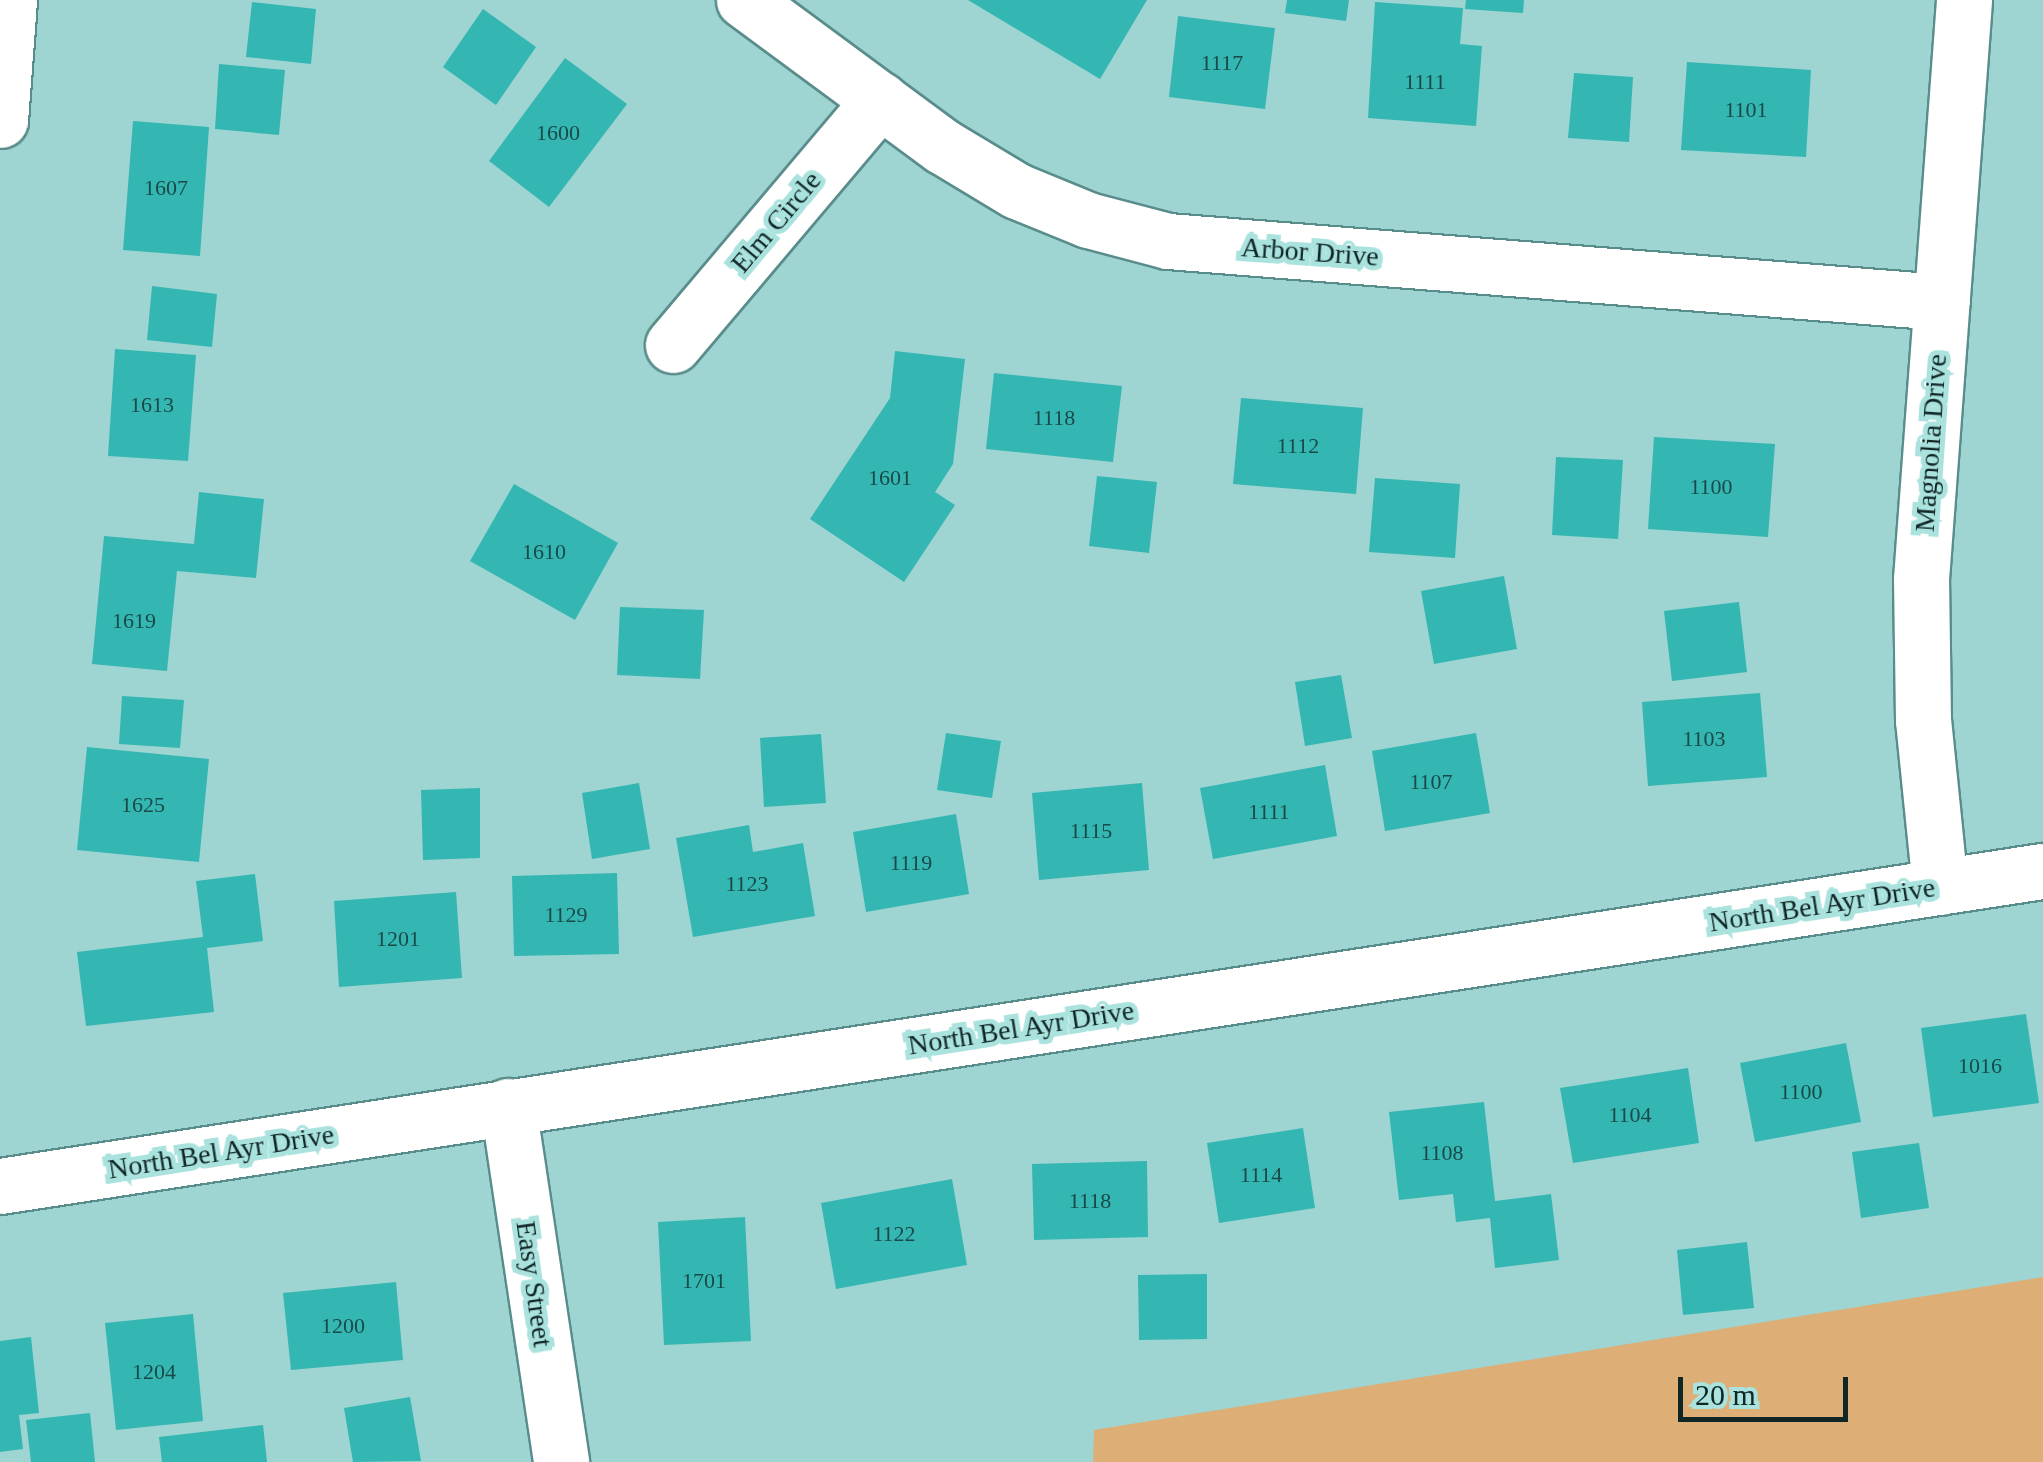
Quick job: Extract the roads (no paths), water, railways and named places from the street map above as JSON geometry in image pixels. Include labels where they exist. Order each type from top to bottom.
[{"type":"street","points":[[0,120],[9,0]]},
{"type":"street","name":"Arbor Drive","points":[[744,0],[880,100],[1017,191],[1088,220],[1168,241],[1942,302]]},
{"type":"street","name":"Magnolia Drive","points":[[1940,887],[1923,720],[1921,578],[1964,0]]},
{"type":"street","name":"Elm Circle","points":[[672,345],[880,100]]},
{"type":"street","name":"North Bel Ayr Drive","points":[[0,1186],[2043,870]]},
{"type":"street","name":"Easy Street","points":[[508,1106],[561,1462]]}]
